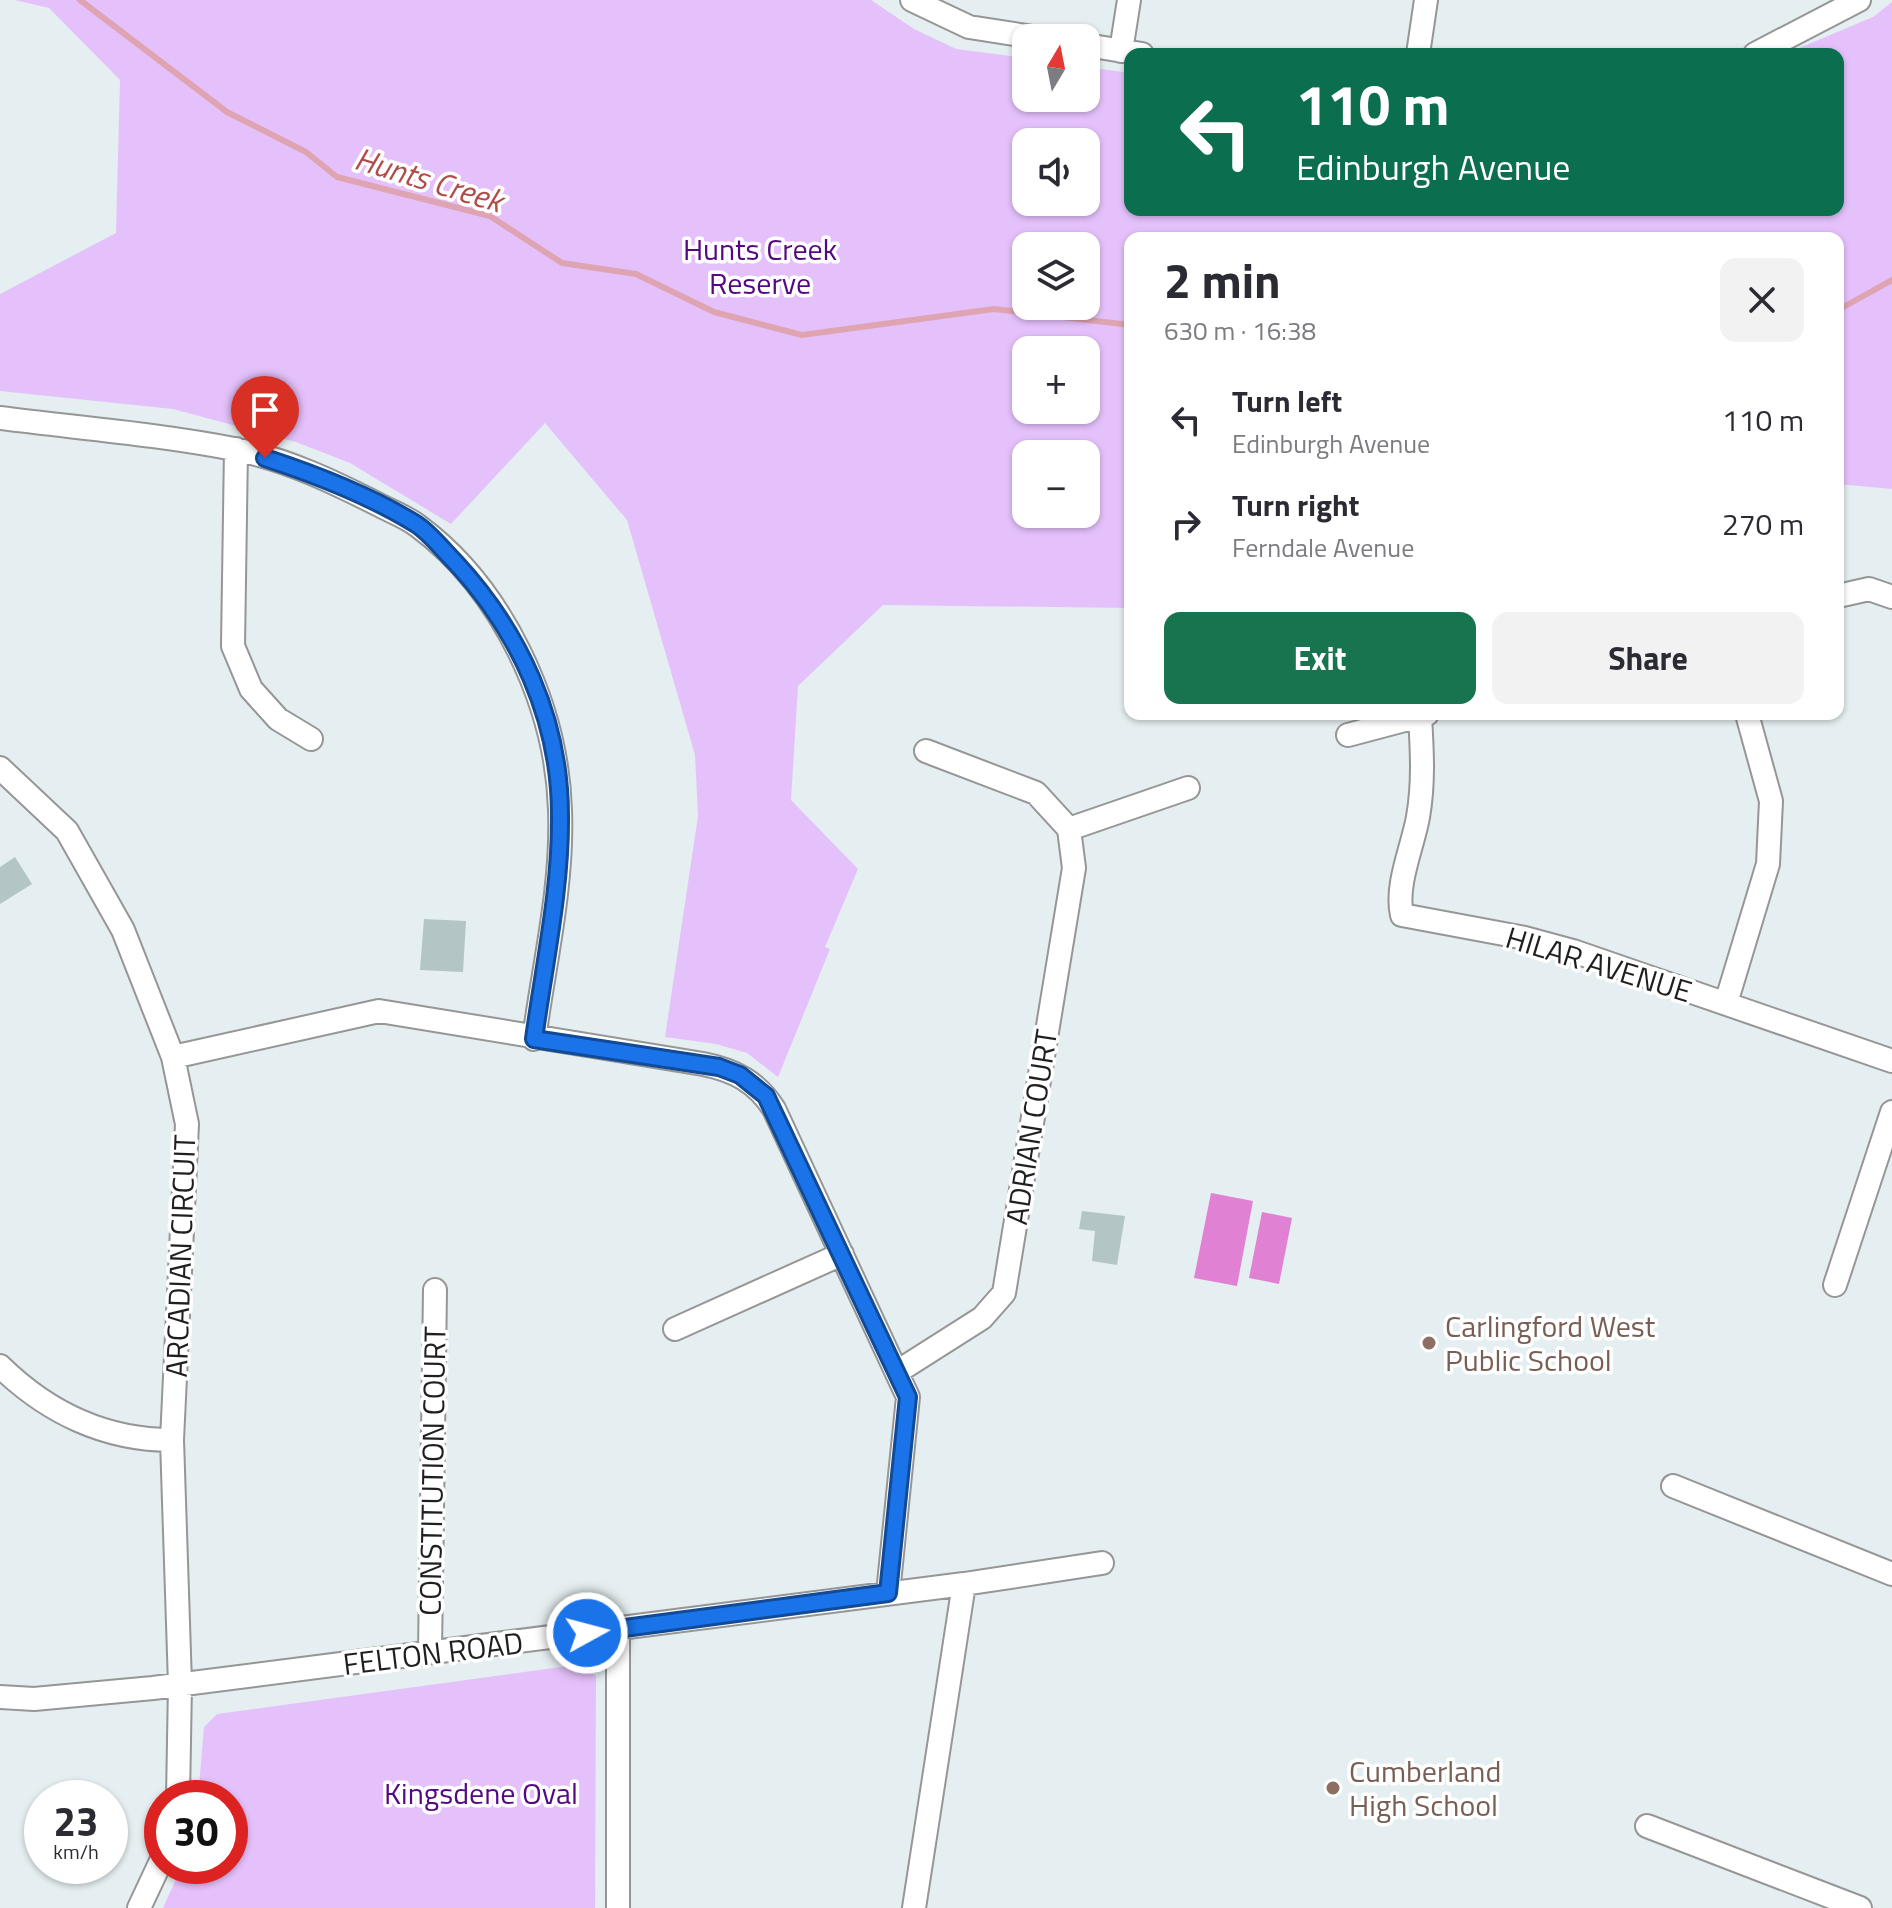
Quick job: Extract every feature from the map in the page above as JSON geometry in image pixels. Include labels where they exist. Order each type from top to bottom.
[{"type":"street","points":[[912,0],[969,27],[1012,34]]},
{"type":"street","points":[[1129,0],[1131,48]]},
{"type":"street","points":[[1419,48],[1426,0]]},
{"type":"street","points":[[1767,48],[1859,0]]},
{"type":"street","points":[[1100,47],[1124,51]]},
{"type":"street","points":[[0,418],[236,449],[322,476],[418,525],[475,584],[502,621],[525,663],[551,737],[560,812],[555,886],[534,1039]]},
{"type":"street","points":[[236,449],[233,646],[251,689],[278,719],[311,739]]},
{"type":"street","points":[[1844,595],[1869,589],[1892,597]]},
{"type":"street","points":[[1348,735],[1405,720]]},
{"type":"street","name":"HILAR AVENUE","points":[[1424,720],[1419,815],[1405,875],[1402,915],[1525,938],[1892,1061]]},
{"type":"street","points":[[1726,1003],[1768,864],[1771,801],[1749,720]]},
{"type":"street","points":[[926,751],[1036,793],[1069,829],[1188,788]]},
{"type":"street","name":"ARCADIAN CIRCUIT","points":[[0,768],[67,831],[123,930],[173,1057],[187,1124],[172,1440],[180,1684],[178,1780]]},
{"type":"street","name":"ADRIAN COURT","points":[[897,1372],[982,1318],[1004,1293],[1074,868],[1069,829]]},
{"type":"street","points":[[173,1057],[379,1011],[534,1039],[719,1067],[753,1084],[774,1109],[908,1397],[888,1593]]},
{"type":"street","points":[[1835,1285],[1892,1112]]},
{"type":"street","points":[[675,1329],[842,1254]]},
{"type":"street","name":"CONSTITUTION COURT","points":[[430,1652],[435,1290]]},
{"type":"street","points":[[0,1366],[26,1392],[85,1425],[133,1438],[172,1440]]},
{"type":"street","points":[[1673,1486],[1892,1574]]},
{"type":"street","name":"FELTON ROAD","points":[[0,1697],[80,1696],[180,1684],[964,1584],[1102,1563]]},
{"type":"street","points":[[914,1908],[964,1584]]},
{"type":"street","points":[[618,1629],[618,1908]]},
{"type":"street","points":[[1647,1826],[1860,1908]]},
{"type":"street","points":[[139,1908],[150,1884]]},
{"type":"green space","name":"Hunts Creek Reserve","points":[[15,0],[871,0],[914,29],[956,49],[1012,56],[1012,112],[1100,112],[1100,69],[1124,72],[1124,216],[1844,216],[1844,48],[1799,48],[1873,17],[1892,2],[1892,489],[1844,485],[1844,232],[1124,232],[1124,608],[883,605],[798,686],[791,800],[858,869],[825,947],[830,949],[778,1077],[747,1053],[716,1044],[665,1037],[698,816],[695,755],[627,520],[545,423],[451,524],[350,463],[296,442],[173,409],[0,391],[0,294],[116,233],[120,80],[49,8]]},
{"type":"green space","name":"Kingsdene Oval","points":[[583,1664],[596,1676],[595,1908],[163,1908],[174,1884],[248,1884],[248,1780],[200,1780],[204,1727],[217,1714]]},
{"type":"shaded area","points":[[1211,1193],[1253,1201],[1237,1286],[1194,1278]]},
{"type":"shaded area","points":[[1262,1212],[1292,1218],[1279,1284],[1249,1278]]},
{"type":"building","points":[[15,857],[32,884],[0,904],[0,867]]},
{"type":"building","points":[[424,919],[466,921],[463,972],[420,970]]},
{"type":"building","points":[[1082,1211],[1125,1216],[1117,1265],[1092,1261],[1095,1231],[1079,1229]]},
{"type":"waterway","name":"Hunts Creek","points":[[80,0],[227,112],[306,152],[337,177],[490,216],[562,263],[636,274],[714,312],[802,335],[994,309],[1124,324]]},
{"type":"waterway","name":"Hunts Creek","points":[[1844,307],[1892,280]]},
{"type":"place","name":"Carlingford West Public School","points":[[1429,1343]]},
{"type":"place","name":"Cumberland High School","points":[[1333,1788]]},
{"type":"route","points":[[265,458],[322,476],[418,525],[475,584],[502,621],[525,663],[551,737],[560,812],[560,844],[534,1039],[719,1067],[740,1075],[766,1096],[908,1397],[888,1593],[587,1633]]}]
